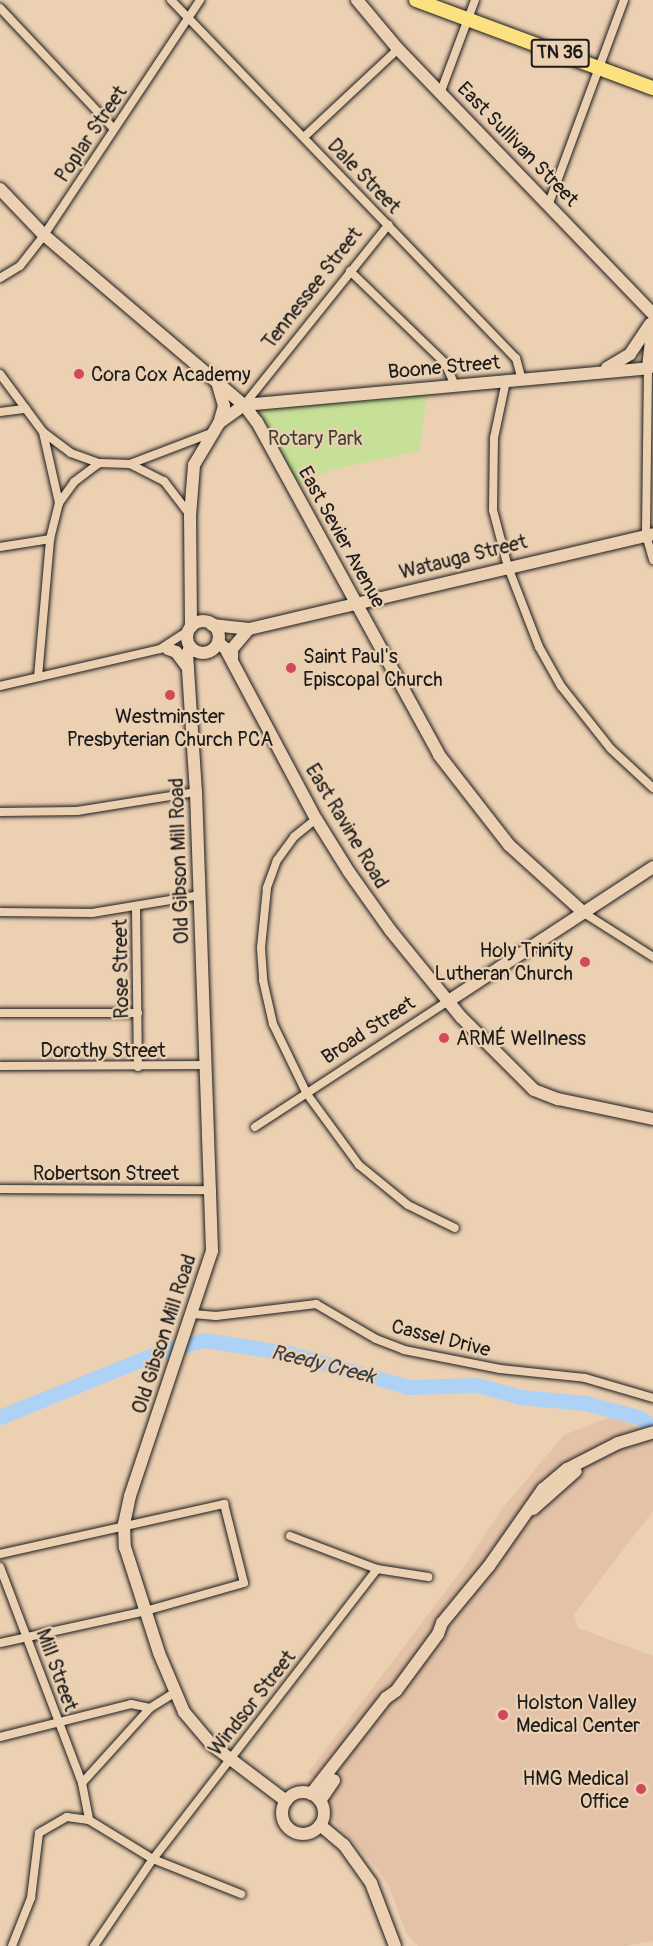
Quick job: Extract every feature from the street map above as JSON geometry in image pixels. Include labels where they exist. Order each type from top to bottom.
[{"type":"main road","name":"TN 36","points":[[416,0],[653,88]]},
{"type":"street","name":"Dale Street","points":[[171,0],[516,358],[522,380]]},
{"type":"street","name":"Poplar Street","points":[[0,278],[20,266],[44,235],[200,0]]},
{"type":"street","name":"East Sullivan Street","points":[[357,0],[398,49],[549,203],[653,318]]},
{"type":"street","points":[[441,91],[474,0]]},
{"type":"street","points":[[549,203],[624,0]]},
{"type":"street","points":[[0,8],[114,129]]},
{"type":"street","points":[[304,137],[398,49]]},
{"type":"street","name":"East Sevier Avenue","points":[[0,189],[44,235],[244,405],[257,422],[457,782],[509,845],[584,913]]},
{"type":"street","name":"Tennessee Street","points":[[43,432],[71,453],[99,463],[130,464],[215,428],[244,405],[388,225]]},
{"type":"street","points":[[350,271],[445,363],[455,385]]},
{"type":"street","points":[[653,318],[648,368],[650,534],[653,560]]},
{"type":"street","points":[[585,374],[624,360],[639,343],[653,318]]},
{"type":"street","name":"Boone Street","points":[[244,405],[648,368]]},
{"type":"street","points":[[0,374],[43,432],[59,503]]},
{"type":"street","points":[[190,629],[192,597],[190,516],[194,465],[215,428],[224,406],[216,381]]},
{"type":"street","points":[[506,381],[494,438],[493,510],[508,567],[539,647],[561,686],[611,749],[653,788]]},
{"type":"street","points":[[0,412],[26,409]]},
{"type":"street","points":[[38,677],[50,539],[59,503],[74,482],[99,463]]},
{"type":"street","points":[[130,464],[164,481],[190,516]]},
{"type":"street","name":"Watauga Street","points":[[210,623],[249,628],[650,534]]},
{"type":"street","points":[[0,547],[50,539]]},
{"type":"street","points":[[192,597],[210,623],[212,647]]},
{"type":"street","points":[[164,649],[190,629],[210,623]]},
{"type":"street","points":[[164,649],[183,659],[190,675],[212,647],[249,628]]},
{"type":"street","points":[[232,659],[232,649],[249,628]]},
{"type":"street","name":"Old Gibson Mill Road","points":[[190,629],[190,646],[187,654],[201,895],[205,1065],[212,1190],[212,1251],[124,1524],[130,1569],[174,1693],[197,1730],[229,1758],[286,1801]]},
{"type":"street","points":[[0,686],[164,649],[190,646],[212,647],[232,659]]},
{"type":"street","name":"East Ravine Road","points":[[232,659],[316,819],[375,910],[447,1002],[534,1089],[558,1099],[653,1119]]},
{"type":"street","points":[[0,812],[77,810],[196,792]]},
{"type":"street","points":[[316,819],[294,837],[277,860],[267,888],[261,948],[262,980],[273,1024],[307,1094],[359,1166],[381,1187],[454,1228]]},
{"type":"street","name":"Broad Street","points":[[255,1127],[653,867]]},
{"type":"street","points":[[0,912],[92,913],[201,895]]},
{"type":"street","name":"Rose Street","points":[[136,907],[138,1067]]},
{"type":"street","points":[[584,913],[653,957]]},
{"type":"street","points":[[0,1013],[138,1013]]},
{"type":"street","name":"Dorothy Street","points":[[0,1066],[205,1065]]},
{"type":"street","name":"Robertson Street","points":[[0,1189],[212,1190]]},
{"type":"street","name":"Cassel Drive","points":[[190,1320],[316,1304],[376,1339],[404,1350],[493,1368],[585,1378],[653,1398]]},
{"type":"street","points":[[315,1798],[392,1703],[396,1691],[438,1634],[448,1629],[473,1594],[489,1566],[531,1511],[582,1463],[618,1443],[653,1432]]},
{"type":"street","points":[[0,1554],[124,1524],[224,1504],[244,1583],[146,1611],[0,1643]]},
{"type":"street","points":[[290,1536],[377,1569],[428,1577]]},
{"type":"street","name":"Mill Street","points":[[0,1567],[82,1783],[89,1820]]},
{"type":"street","name":"Windsor Street","points":[[94,1946],[153,1859],[377,1569]]},
{"type":"street","points":[[82,1783],[150,1708],[174,1693]]},
{"type":"street","points":[[0,1737],[131,1704],[150,1708]]},
{"type":"street","points":[[297,1793],[315,1798],[324,1813],[320,1825],[303,1834],[291,1831],[282,1814],[286,1801],[297,1793]]},
{"type":"street","points":[[12,1946],[31,1898],[39,1833],[67,1817],[89,1820],[153,1859],[241,1894]]},
{"type":"street","points":[[320,1825],[344,1845],[371,1883],[395,1946]]},
{"type":"shaded area","name":"Holston Valley Medical Center","points":[[613,1416],[653,1434],[653,1511],[574,1614],[578,1628],[653,1656],[653,1941],[625,1946],[418,1946],[406,1933],[389,1886],[377,1868],[331,1818],[328,1802],[331,1795],[308,1773],[461,1571],[502,1509],[564,1435]]},
{"type":"green space","name":"Rotary Park","points":[[427,393],[419,451],[335,469],[297,485],[260,416],[265,407]]},
{"type":"waterway","name":"Reedy Creek","points":[[0,1417],[160,1352],[204,1340],[288,1353],[409,1387],[477,1385],[520,1397],[585,1403],[638,1417],[653,1426]]},
{"type":"place","name":"Cora Cox Academy","points":[[79,374]]},
{"type":"place","name":"Saint Paul's Episcopal Church","points":[[291,668]]},
{"type":"place","name":"Westminster Presbyterian Church PCA","points":[[170,695]]},
{"type":"place","name":"Holy Trinity Lutheran Church","points":[[585,962]]},
{"type":"place","name":"ARMÉ Wellness","points":[[444,1038]]},
{"type":"place","name":"Holston Valley Medical Center","points":[[503,1715]]},
{"type":"place","name":"HMG Medical Office","points":[[641,1789]]}]
